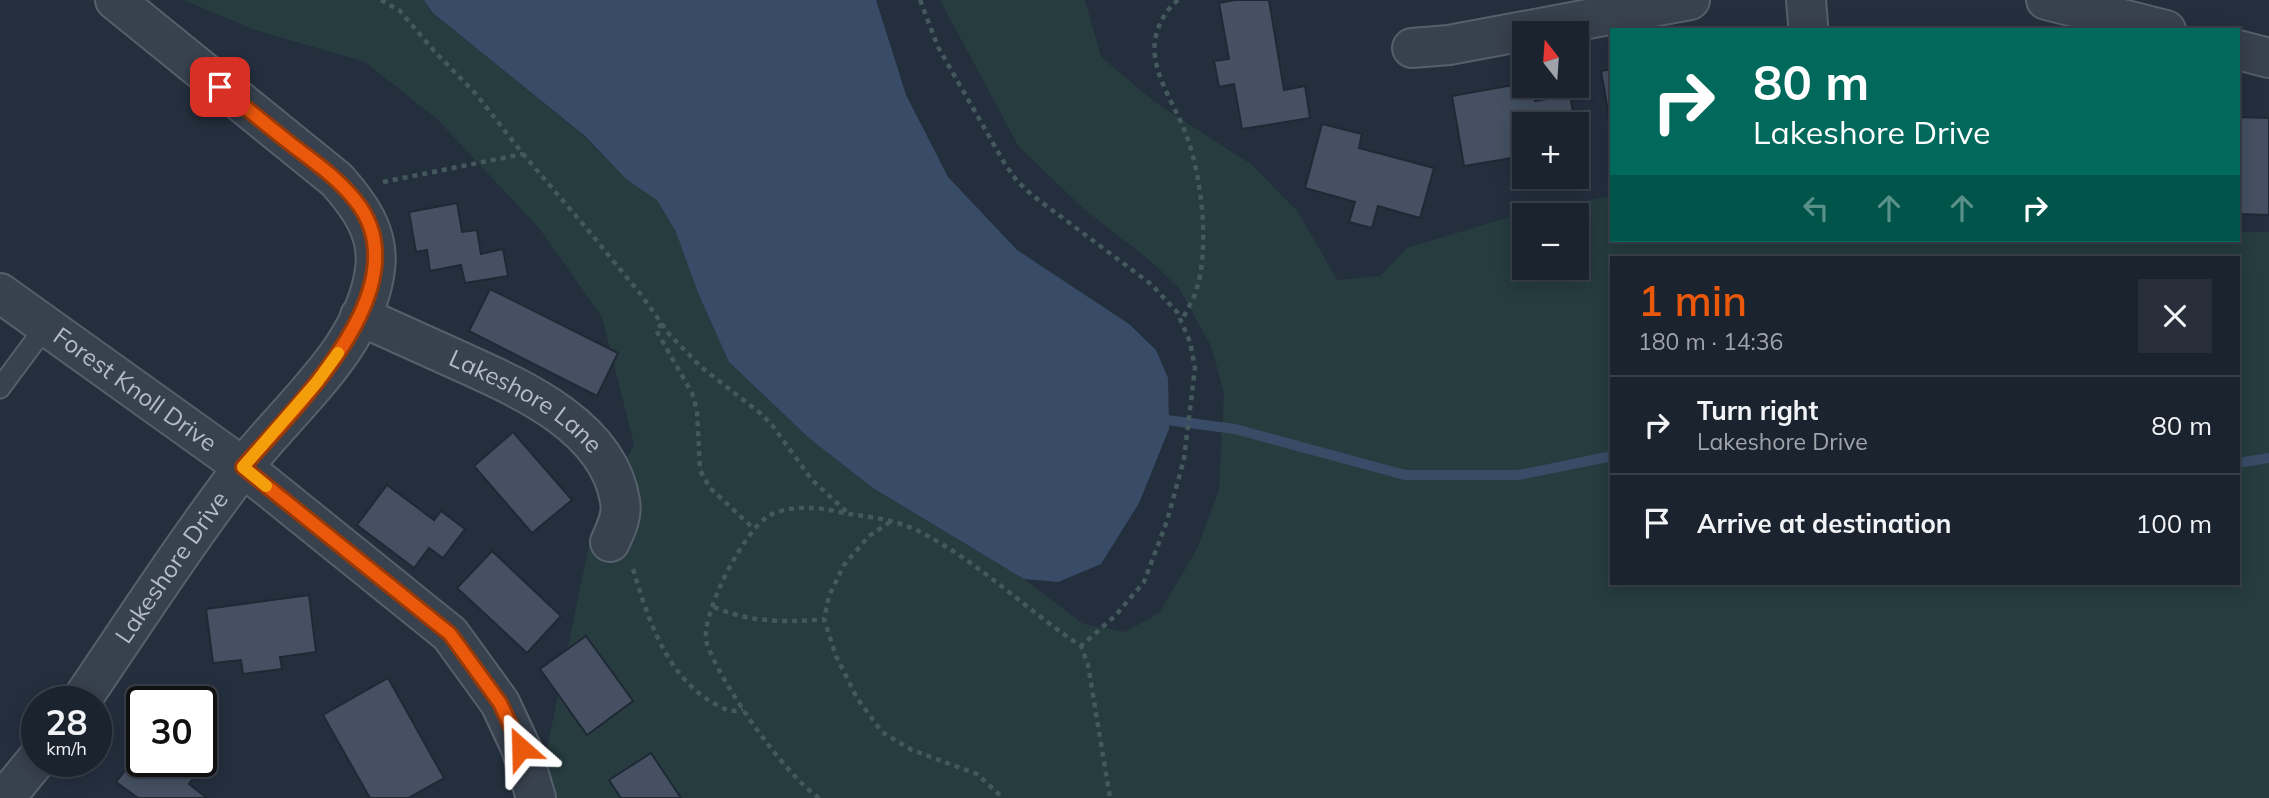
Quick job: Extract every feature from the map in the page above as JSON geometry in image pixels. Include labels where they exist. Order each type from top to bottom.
[{"type":"street","name":"Lakeshore Drive","points":[[91,686],[191,537],[243,467],[317,382],[351,335],[366,305],[376,268],[372,232],[358,202],[337,180],[115,0]]},
{"type":"street","points":[[1412,48],[1449,45],[1690,0]]},
{"type":"street","points":[[2046,0],[2158,28]]},
{"type":"street","points":[[2166,28],[2172,0]]},
{"type":"street","points":[[2240,51],[2269,58]]},
{"type":"street","name":"Forest Knoll Drive","points":[[0,293],[243,467],[450,634],[500,703],[521,748],[536,798]]},
{"type":"street","name":"Lakeshore Lane","points":[[360,316],[516,386],[564,418],[594,445],[611,473],[621,502],[618,524],[610,542]]},
{"type":"street","points":[[5,798],[22,777]]},
{"type":"lane","points":[[0,388],[46,326]]},
{"type":"path","points":[[381,0],[400,11],[476,94],[662,324],[701,367],[766,419],[813,480],[850,514]]},
{"type":"path","points":[[920,0],[939,47],[998,153],[1017,181],[1151,284],[1177,312],[1191,342],[1195,368],[1192,402],[1184,459],[1167,522],[1143,582],[1115,616],[1081,646]]},
{"type":"path","points":[[1178,0],[1166,10],[1156,32],[1155,57],[1188,138],[1200,190],[1204,241],[1196,291],[1181,321]]},
{"type":"path","points":[[374,184],[523,154]]},
{"type":"path","points":[[662,324],[656,330],[692,393],[697,411],[700,470],[710,488],[753,528]]},
{"type":"path","points":[[819,798],[788,768],[743,709],[706,642],[705,629],[725,575],[753,528],[770,515],[790,509],[812,508],[871,516],[913,529],[943,545],[1081,646],[1088,665],[1110,798]]},
{"type":"path","points":[[890,522],[869,536],[844,565],[829,596],[824,619],[836,656],[857,698],[882,732],[912,750],[977,774],[1003,798]]},
{"type":"path","points":[[610,542],[625,554],[646,614],[688,685],[726,710],[735,712],[743,709]]},
{"type":"path","points":[[714,607],[731,614],[764,621],[824,619]]},
{"type":"green space","points":[[184,0],[424,0],[433,13],[586,138],[627,180],[657,200],[676,232],[698,293],[729,362],[810,439],[873,488],[1024,579],[1083,624],[1125,632],[1159,613],[1197,549],[1219,490],[1224,393],[1211,346],[1179,288],[1153,263],[1084,209],[1019,147],[940,0],[1085,0],[1101,57],[1156,103],[1252,165],[1298,212],[1337,280],[1380,276],[1407,248],[1512,216],[1512,280],[1589,280],[1589,203],[1573,203],[1610,196],[1610,242],[2240,242],[2240,232],[2269,232],[2269,798],[534,798],[547,749],[591,535],[634,444],[602,317],[539,228],[437,119],[365,62],[255,30]]},
{"type":"water","points":[[424,0],[876,0],[906,95],[948,177],[1017,250],[1129,324],[1156,350],[1168,378],[1169,429],[1139,503],[1101,564],[1058,582],[1024,579],[873,488],[810,439],[729,362],[698,293],[676,232],[657,200],[627,180],[586,137],[433,13]]},
{"type":"building","points":[[1269,0],[1284,90],[1305,86],[1310,118],[1242,129],[1234,84],[1219,87],[1214,61],[1229,59],[1219,3]]},
{"type":"building","points":[[1610,69],[1610,123],[1601,71]]},
{"type":"building","points":[[1512,85],[1512,98],[1535,98],[1535,101],[1571,98],[1573,112],[1512,112],[1512,158],[1464,166],[1452,96]]},
{"type":"building","points":[[2240,117],[2269,118],[2269,215],[2240,214]]},
{"type":"building","points":[[1322,124],[1362,134],[1359,148],[1434,168],[1420,218],[1378,206],[1372,228],[1349,222],[1355,202],[1305,188]]},
{"type":"building","points":[[457,203],[462,232],[477,230],[481,254],[503,249],[508,276],[465,283],[461,265],[430,271],[427,250],[416,252],[409,212]]},
{"type":"building","points":[[490,289],[618,353],[597,396],[469,331]]},
{"type":"building","points":[[513,432],[572,500],[532,533],[474,466]]},
{"type":"building","points":[[387,485],[434,520],[441,511],[465,529],[443,558],[429,548],[414,568],[357,525]]},
{"type":"building","points":[[492,551],[561,616],[527,653],[457,588]]},
{"type":"building","points":[[309,595],[316,652],[280,657],[282,669],[243,674],[241,660],[213,663],[206,609]]},
{"type":"building","points":[[586,636],[633,701],[587,735],[540,669]]},
{"type":"building","points":[[388,678],[444,778],[408,798],[370,798],[323,715]]},
{"type":"building","points":[[651,753],[681,798],[621,798],[609,780]]},
{"type":"building","points":[[126,769],[126,777],[194,777],[189,784],[207,798],[138,798],[116,782]]},
{"type":"waterway","points":[[1159,419],[1235,429],[1405,475],[1519,475],[1610,456]]},
{"type":"waterway","points":[[2240,463],[2269,458]]},
{"type":"slow traffic","points":[[266,486],[243,467],[317,382],[338,353]]},
{"type":"route","points":[[220,87],[337,180],[358,202],[372,232],[376,268],[366,305],[351,335],[317,382],[243,467],[450,634],[500,703],[521,748]]}]
